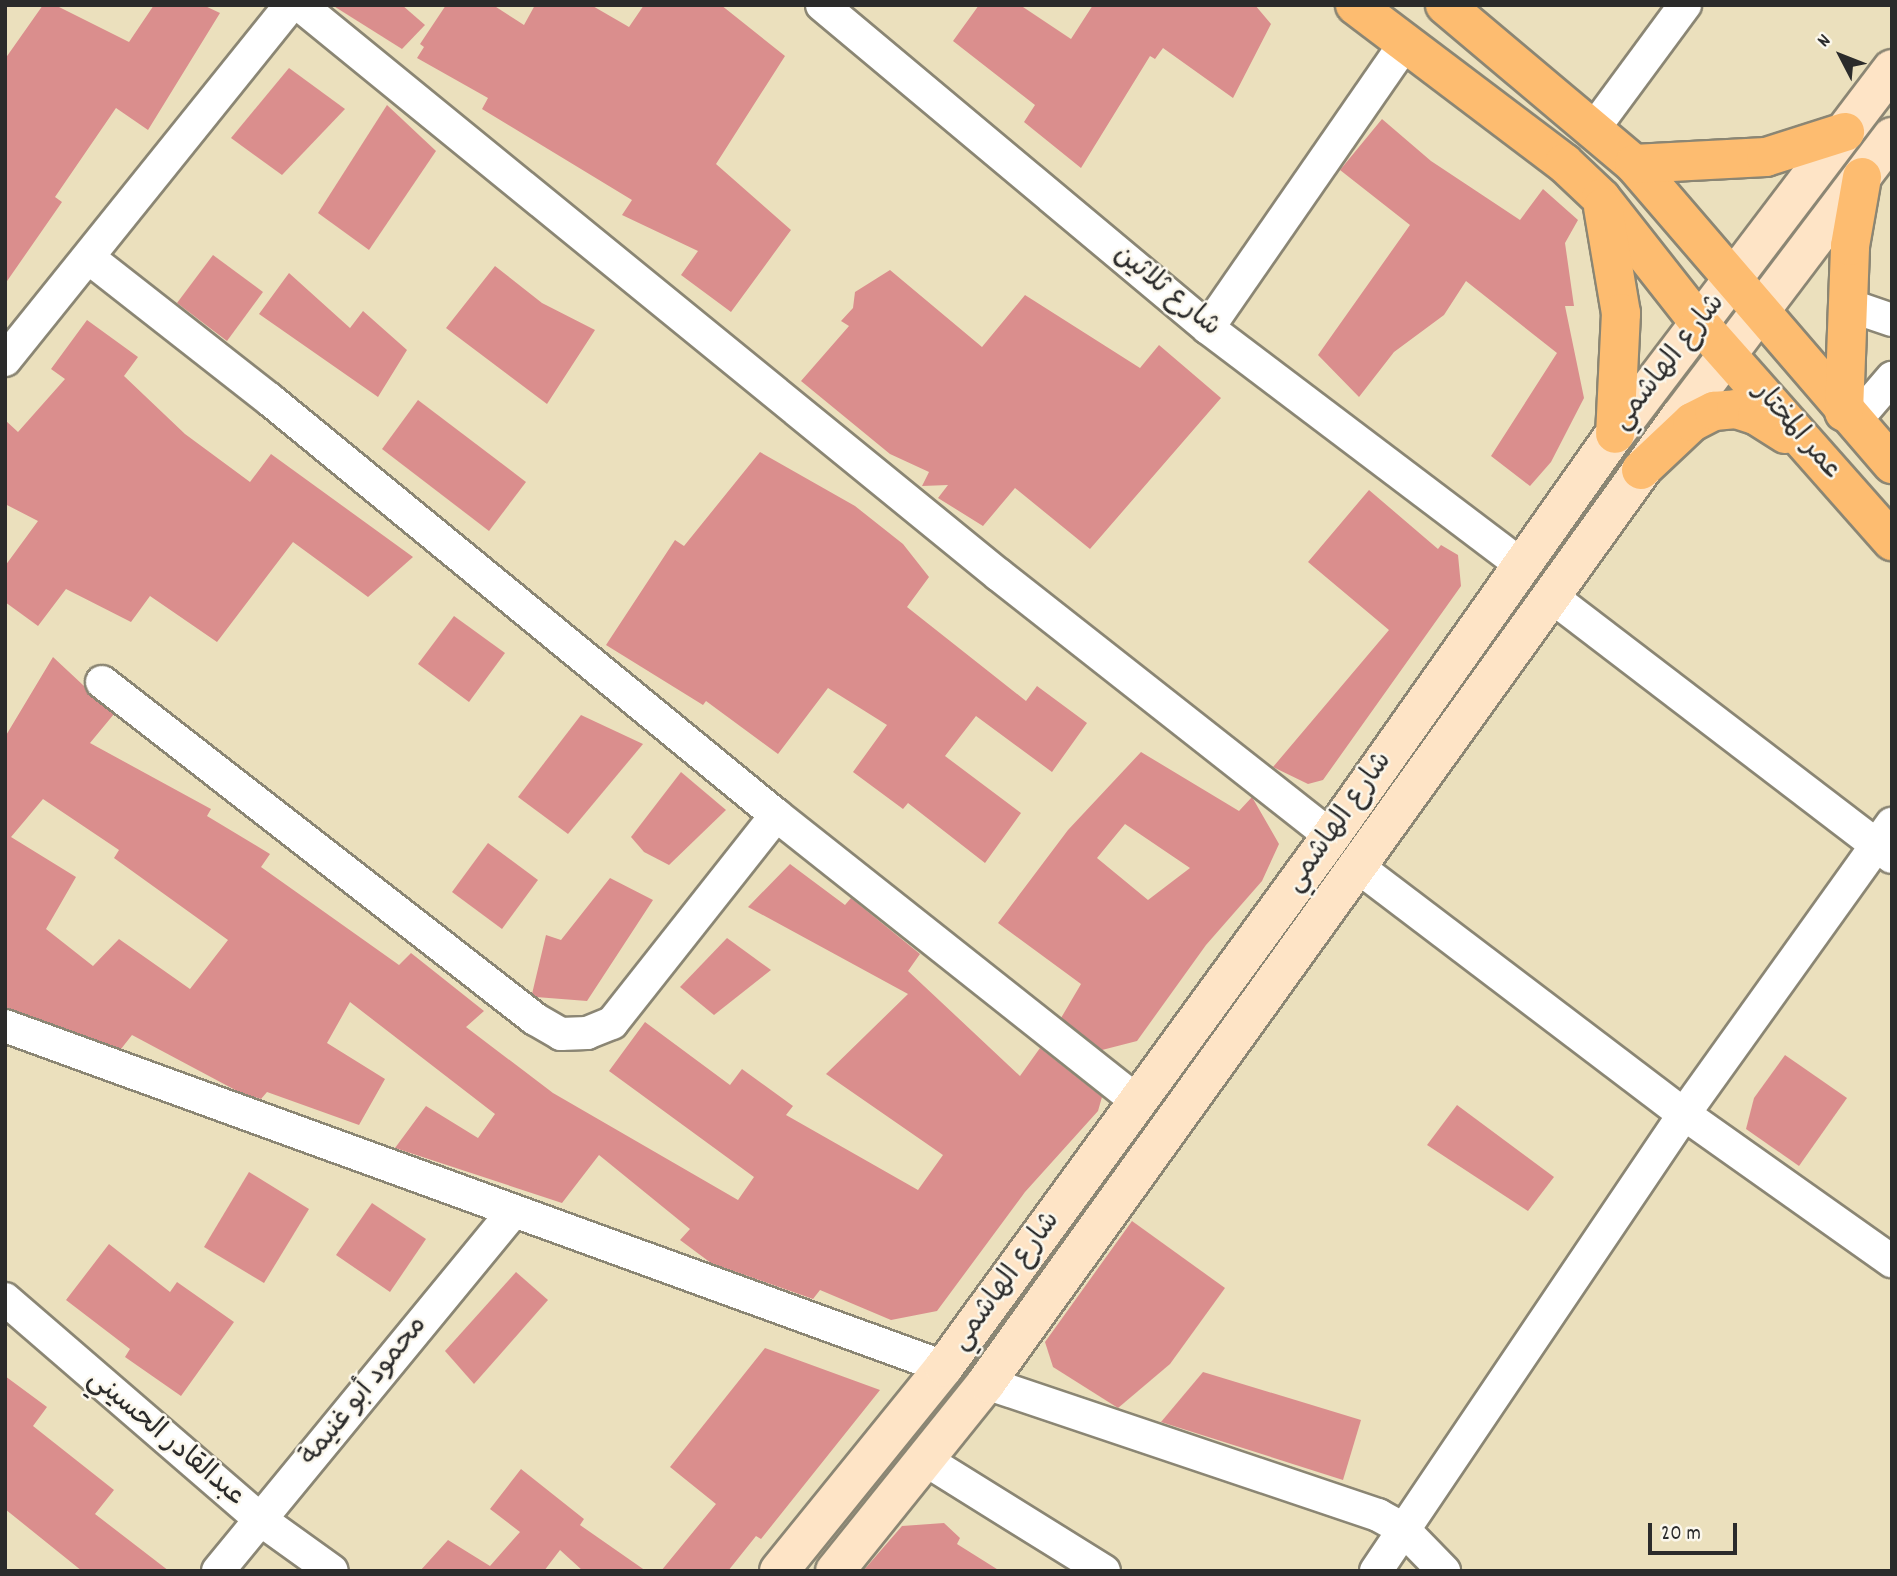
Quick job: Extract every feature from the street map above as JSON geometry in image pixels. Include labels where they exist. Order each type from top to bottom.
[{"type":"main road","name":"عمر المختار","points":[[1355,5],[1563,163],[1601,198],[1700,324],[1892,541]]},
{"type":"main road","name":"عمر المختار","points":[[1445,5],[1595,127],[1634,164],[1892,464]]},
{"type":"main road","name":"شارع الهاشمي","points":[[779,1571],[944,1367],[1331,836],[1615,434],[1892,69]]},
{"type":"main road","points":[[1634,164],[1766,157],[1845,132]]},
{"type":"main road","name":"شارع الهاشمي","points":[[835,1571],[986,1382],[1642,470],[1892,137]]},
{"type":"main road","points":[[1849,416],[1850,246],[1862,177]]},
{"type":"main road","points":[[1601,198],[1616,262],[1621,313],[1615,434]]},
{"type":"main road","points":[[1642,470],[1692,422],[1714,411],[1736,409],[1757,416],[1811,450]]},
{"type":"main road","points":[[944,1367],[986,1382]]},
{"type":"street","points":[[5,360],[289,5]]},
{"type":"street","points":[[300,5],[999,575],[1331,836]]},
{"type":"street","name":"شارع ثلاثين","points":[[821,5],[1208,328],[1521,565]]},
{"type":"street","points":[[1595,127],[1685,5]]},
{"type":"street","points":[[1208,328],[1405,44]]},
{"type":"street","points":[[89,258],[269,399],[776,816],[1138,1102]]},
{"type":"street","points":[[1849,305],[1892,320]]},
{"type":"street","points":[[1849,416],[1892,378]]},
{"type":"street","points":[[1376,1571],[1684,1114],[1887,842],[1552,597]]},
{"type":"street","points":[[102,682],[536,1019],[561,1034],[587,1033],[612,1023],[776,816]]},
{"type":"street","points":[[1358,867],[1684,1114],[1892,1261]]},
{"type":"street","points":[[5,1026],[512,1213],[944,1367]]},
{"type":"street","name":"محمود أبو غنيمة","points":[[218,1571],[512,1213]]},
{"type":"street","name":"عبدالقادر الحسيني","points":[[8,1308],[261,1520],[332,1571]]},
{"type":"street","points":[[986,1382],[1347,1504],[1403,1528],[1444,1571]]},
{"type":"street","points":[[924,1459],[1104,1571]]},
{"type":"building","points":[[43,5],[55,5],[129,42],[154,5],[203,5],[220,13],[148,130],[116,108],[55,197],[62,202],[5,284],[5,59]]},
{"type":"building","points":[[332,5],[402,5],[425,25],[402,49]]},
{"type":"building","points":[[446,5],[493,5],[524,25],[535,5],[591,5],[629,27],[644,5],[721,5],[785,56],[716,164],[791,230],[731,312],[681,275],[698,251],[622,215],[632,200],[482,109],[488,98],[417,58],[424,47],[420,44]]},
{"type":"building","points":[[979,5],[1020,5],[1071,39],[1093,5],[1255,5],[1271,24],[1233,98],[1163,48],[1155,59],[1150,56],[1081,168],[1024,122],[1035,105],[953,41]]},
{"type":"building","points":[[289,68],[345,109],[282,175],[231,138]]},
{"type":"building","points":[[387,105],[436,151],[369,250],[318,213]]},
{"type":"building","points":[[1382,119],[1431,161],[1520,220],[1543,189],[1578,220],[1565,243],[1574,306],[1565,306],[1584,398],[1551,462],[1530,486],[1491,456],[1557,353],[1466,281],[1444,315],[1394,352],[1359,397],[1318,355],[1410,225],[1340,170]]},
{"type":"building","points":[[213,255],[263,292],[227,341],[177,303]]},
{"type":"building","points":[[495,266],[542,303],[595,330],[547,404],[446,328]]},
{"type":"building","points":[[890,270],[982,347],[1025,295],[1140,368],[1159,345],[1221,398],[1090,549],[1015,488],[983,526],[938,498],[948,485],[922,486],[929,472],[890,454],[801,381],[849,326],[841,321],[853,308],[855,292]]},
{"type":"building","points":[[289,273],[350,328],[363,311],[407,350],[378,397],[259,314]]},
{"type":"building","points":[[87,320],[138,357],[124,376],[185,434],[250,482],[271,454],[413,557],[368,597],[293,542],[217,642],[150,596],[131,622],[66,589],[38,626],[5,602],[5,566],[38,521],[5,504],[5,420],[18,432],[65,379],[51,369]]},
{"type":"building","points":[[418,400],[526,482],[489,531],[382,449]]},
{"type":"building","points":[[760,452],[855,506],[903,544],[929,577],[907,607],[1026,701],[1037,686],[1087,723],[1052,772],[976,716],[945,756],[1021,813],[985,863],[908,803],[903,809],[853,772],[887,725],[828,688],[778,754],[706,701],[703,705],[606,645],[675,540],[684,546]]},
{"type":"building","points":[[1369,490],[1438,549],[1441,545],[1458,555],[1461,586],[1323,780],[1308,784],[1273,767],[1389,630],[1308,562]]},
{"type":"building","points":[[454,616],[505,653],[469,702],[418,664]]},
{"type":"building","points":[[53,657],[114,714],[90,743],[211,809],[207,816],[270,854],[261,867],[399,965],[411,953],[484,1011],[466,1027],[553,1093],[738,1200],[754,1177],[609,1071],[645,1022],[730,1085],[742,1069],[793,1106],[786,1115],[918,1190],[943,1155],[826,1074],[908,994],[748,907],[790,864],[845,905],[851,898],[920,954],[908,971],[1020,1076],[1040,1048],[1102,1097],[1098,1111],[1025,1192],[937,1311],[891,1320],[820,1290],[813,1299],[711,1263],[680,1240],[690,1229],[599,1155],[562,1203],[395,1148],[426,1106],[478,1138],[495,1114],[350,1002],[327,1043],[385,1079],[359,1125],[267,1092],[261,1099],[239,1092],[132,1035],[121,1049],[5,1007],[5,737]],"holes":[[[43,799],[119,850],[114,858],[228,940],[190,989],[119,939],[93,966],[46,929],[76,877],[11,837]]]},
{"type":"building","points":[[581,715],[643,744],[568,834],[518,797]]},
{"type":"building","points":[[1141,752],[1239,811],[1252,797],[1279,844],[1262,881],[1206,945],[1137,1041],[1102,1050],[1061,1018],[1081,984],[998,923],[1068,830]],"holes":[[[1125,824],[1190,868],[1148,900],[1097,858]]]},
{"type":"building","points":[[681,772],[726,810],[669,865],[644,852],[631,837]]},
{"type":"building","points":[[488,843],[538,880],[502,929],[452,892]]},
{"type":"building","points":[[610,878],[653,900],[587,1001],[536,997],[532,994],[546,935],[561,940]]},
{"type":"building","points":[[727,938],[771,970],[714,1015],[680,987]]},
{"type":"building","points":[[1785,1055],[1847,1098],[1799,1166],[1746,1129],[1754,1098]]},
{"type":"building","points":[[1457,1105],[1554,1177],[1528,1211],[1427,1145]]},
{"type":"building","points":[[249,1172],[309,1209],[264,1283],[204,1247]]},
{"type":"building","points":[[372,1203],[426,1239],[390,1292],[336,1255]]},
{"type":"building","points":[[1132,1221],[1225,1288],[1170,1364],[1118,1408],[1053,1367],[1045,1342]]},
{"type":"building","points":[[109,1244],[170,1292],[177,1282],[234,1322],[181,1396],[125,1357],[130,1349],[66,1300]]},
{"type":"building","points":[[516,1272],[548,1300],[474,1384],[445,1351]]},
{"type":"building","points":[[765,1348],[880,1390],[761,1539],[756,1536],[728,1571],[661,1571],[716,1504],[670,1467]]},
{"type":"building","points":[[1203,1372],[1361,1420],[1343,1480],[1161,1422]]},
{"type":"building","points":[[5,1376],[47,1407],[33,1426],[114,1490],[95,1514],[169,1571],[82,1571],[5,1509]]},
{"type":"building","points":[[521,1469],[584,1519],[580,1525],[646,1571],[583,1571],[560,1550],[544,1571],[420,1571],[448,1540],[490,1566],[520,1532],[490,1509]]},
{"type":"building","points":[[944,1523],[960,1538],[957,1544],[1000,1571],[863,1571],[902,1526]]}]
